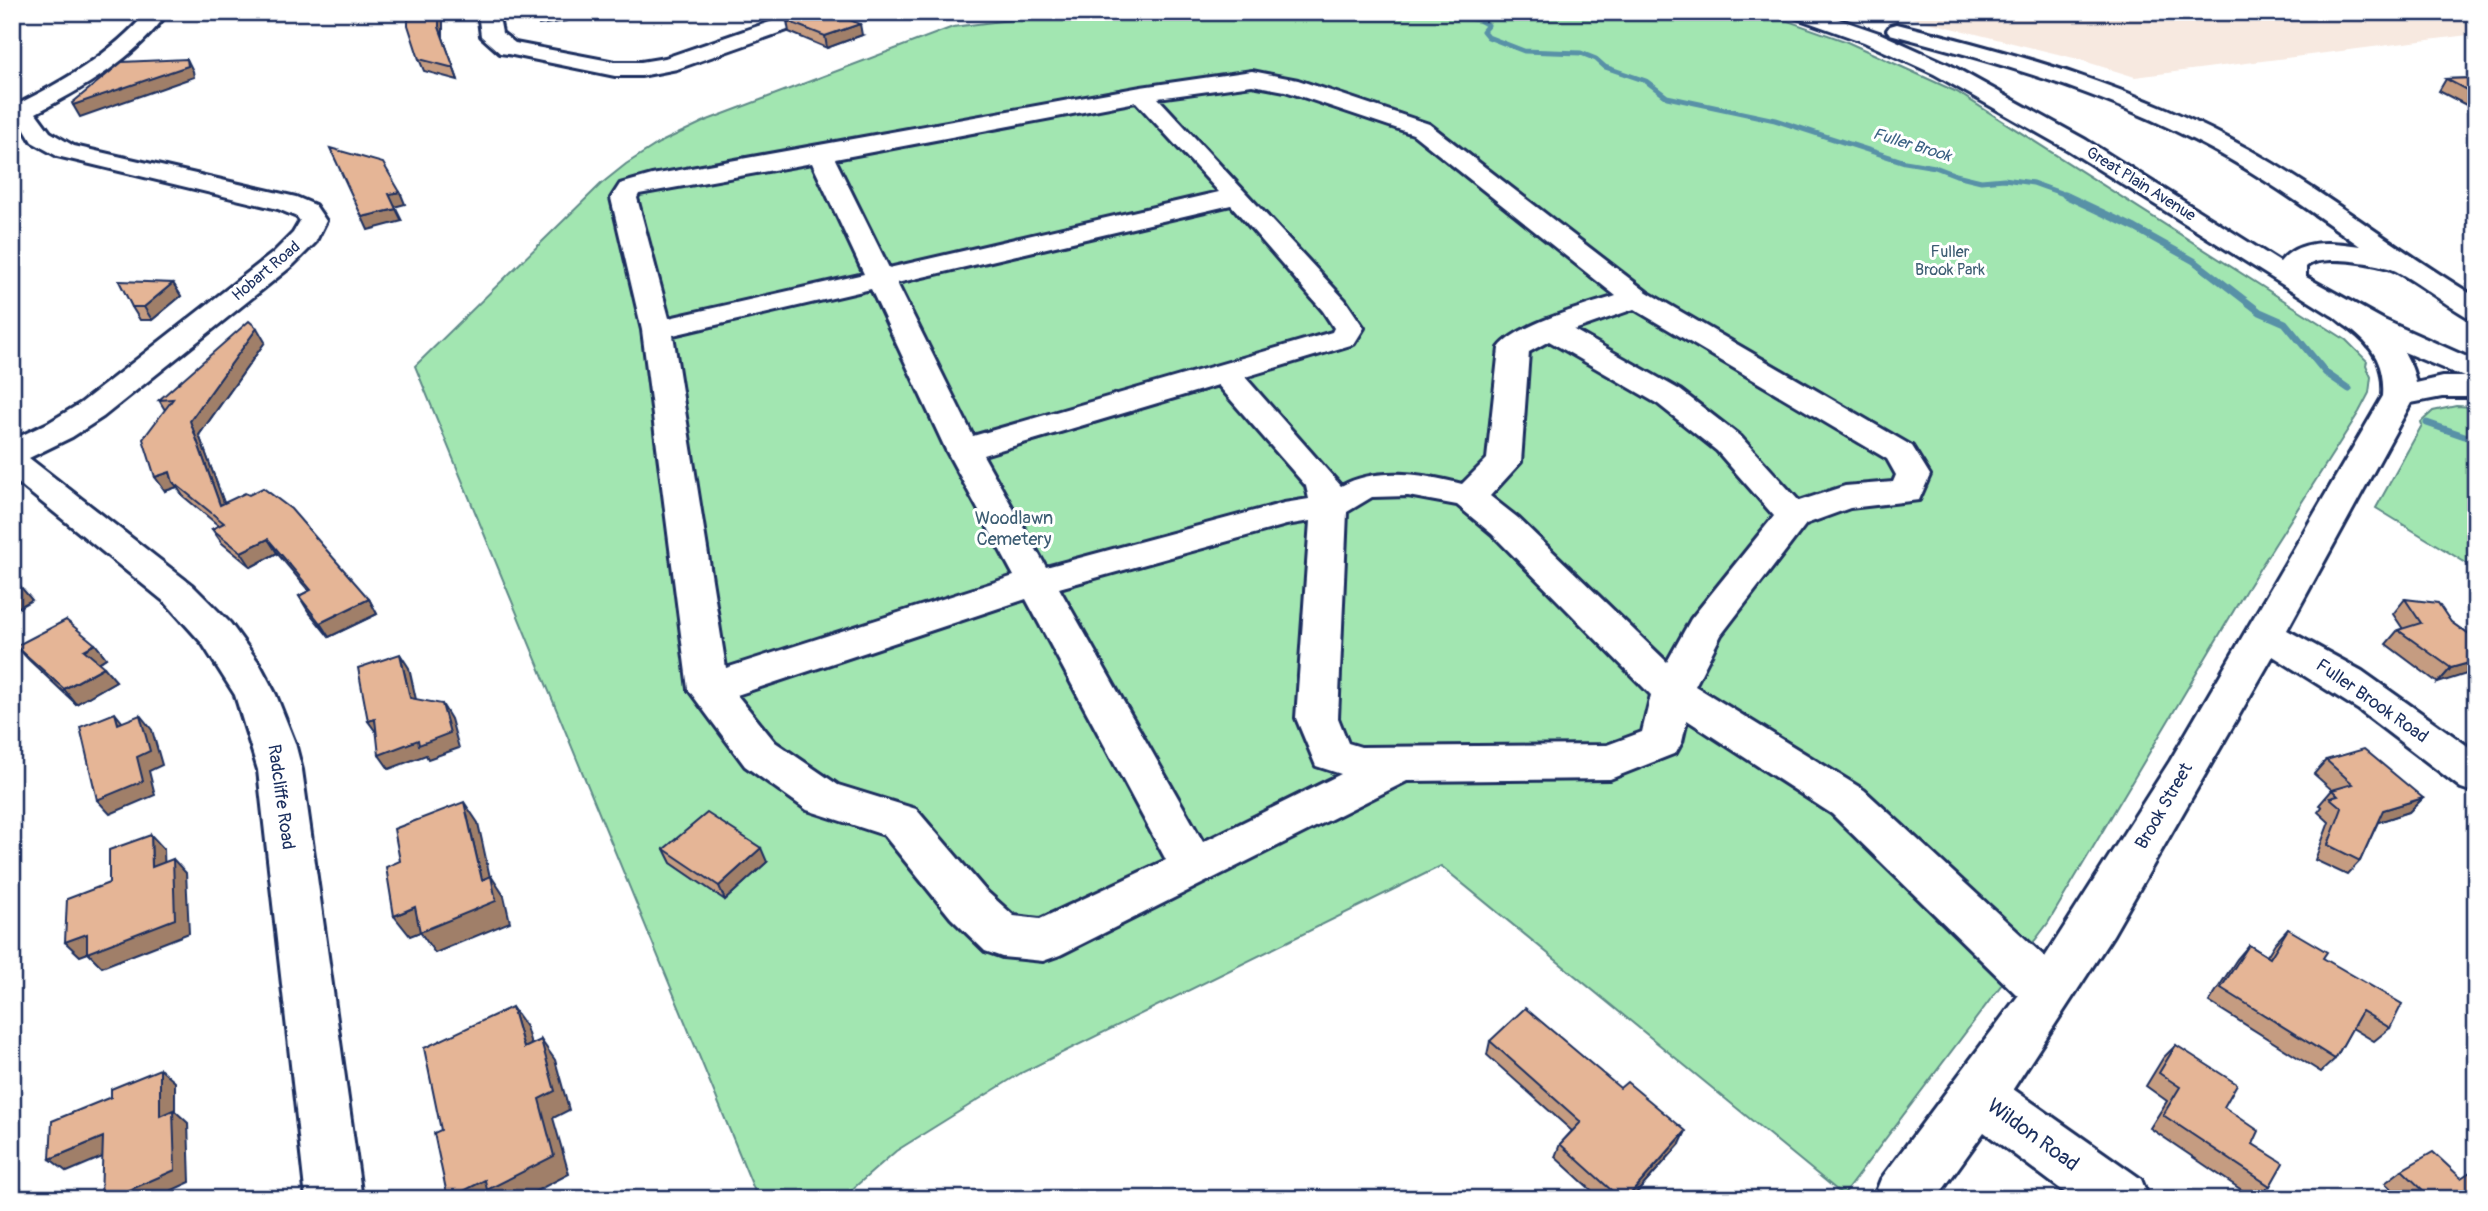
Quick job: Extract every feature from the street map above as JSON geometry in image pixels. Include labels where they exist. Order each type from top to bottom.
[{"type":"street","points":[[13,116],[52,95],[118,51],[141,32],[158,12]]},
{"type":"street","points":[[488,12],[492,36],[508,48],[623,70],[669,64],[820,12]]},
{"type":"street","name":"Great Plain Avenue","points":[[1798,12],[1888,45],[1983,89],[2343,310],[2476,373]]},
{"type":"street","points":[[1824,12],[2011,59],[2066,77],[2149,110],[2254,162],[2476,310]]},
{"type":"street","points":[[1224,373],[1323,484],[1329,506],[1317,718],[1331,754],[1360,764],[1405,763],[1544,764],[1611,762],[1661,742],[1672,691],[1705,629],[1793,516],[1845,498],[1907,492],[1913,475],[1900,453],[1637,298],[1421,129],[1290,85],[1252,78],[1232,79],[1141,94],[652,183],[629,189],[624,198],[657,330],[709,690],[761,754],[781,769],[823,798],[900,822],[968,904],[1002,936],[1043,940],[1405,763]]},
{"type":"street","points":[[963,450],[1343,338],[1349,328],[1335,306],[1141,94]]},
{"type":"street","name":"Hobart Road","points":[[12,453],[60,430],[98,405],[283,259],[299,244],[313,221],[306,211],[287,203],[65,151],[41,137],[30,119],[13,116]]},
{"type":"street","points":[[820,154],[963,450],[1194,868]]},
{"type":"street","points":[[657,330],[1237,196]]},
{"type":"street","points":[[2292,279],[2292,262],[2313,253],[2366,254],[2407,266]]},
{"type":"street","points":[[1469,497],[1504,462],[1514,348],[1549,329],[1637,298]]},
{"type":"street","points":[[2343,310],[2370,330],[2389,349],[2398,368],[2399,396],[2442,387],[2476,387]]},
{"type":"street","points":[[1549,329],[1669,397],[1729,444],[1793,516]]},
{"type":"street","name":"Brook Street","points":[[1901,1199],[1979,1096],[2049,993],[2121,879],[2264,635],[2399,396]]},
{"type":"street","name":"Radcliffe Road","points":[[12,461],[205,617],[240,663],[265,712],[280,770],[334,1199]]},
{"type":"street","points":[[709,690],[1036,582],[1284,514],[1329,506],[1365,487],[1408,485],[1439,489],[1469,497],[1505,526],[1672,691],[1848,802],[2049,993]]},
{"type":"street","name":"Fuller Brook Road","points":[[2264,635],[2312,659],[2361,690],[2476,776]]},
{"type":"street","name":"Wildon Road","points":[[1979,1096],[2121,1199]]},
{"type":"shaded area","points":[[1887,12],[2476,12],[2476,34],[2135,77],[2074,58]]},
{"type":"green space","name":"Woodlawn Cemetery","points":[[1074,12],[1762,12],[1845,41],[1957,92],[2346,340],[2367,361],[2371,377],[2369,393],[2359,412],[2246,590],[2048,923],[1843,1195],[1441,866],[1021,1073],[896,1151],[841,1199],[758,1199],[415,366],[601,184],[659,143],[705,121],[953,27]]},
{"type":"green space","points":[[2456,406],[2476,407],[2476,569],[2376,508],[2422,425],[2421,422],[2433,411]]},
{"type":"building","points":[[408,12],[439,12],[439,27],[454,68],[419,59],[408,25]]},
{"type":"building","points":[[813,12],[831,12],[860,24],[825,36],[787,21]]},
{"type":"building","points":[[187,59],[188,66],[73,105],[72,103],[122,62]]},
{"type":"building","points":[[2476,78],[2476,95],[2446,79]]},
{"type":"building","points":[[330,148],[383,163],[400,192],[389,194],[396,209],[362,217]]},
{"type":"building","points":[[119,281],[173,283],[144,307],[132,307]]},
{"type":"building","points":[[249,321],[257,328],[190,421],[220,505],[263,488],[291,509],[369,599],[320,623],[299,596],[311,590],[268,539],[241,552],[212,529],[224,523],[173,482],[170,472],[155,477],[143,439],[173,399],[159,400]]},
{"type":"building","points":[[12,579],[20,586],[12,590]]},
{"type":"building","points":[[2405,599],[2438,603],[2451,622],[2476,640],[2476,661],[2451,668],[2398,630],[2421,623]]},
{"type":"building","points":[[66,620],[95,644],[84,650],[104,667],[64,689],[16,646]]},
{"type":"building","points":[[400,654],[410,698],[442,704],[450,733],[419,745],[418,740],[379,755],[375,719],[368,721],[358,668]]},
{"type":"building","points":[[115,713],[118,724],[140,715],[150,751],[137,757],[143,781],[97,800],[80,727]]},
{"type":"building","points":[[2364,749],[2423,798],[2383,810],[2360,861],[2328,845],[2342,808],[2330,798],[2338,796],[2332,790],[2353,784],[2326,760]]},
{"type":"building","points":[[464,802],[482,880],[491,876],[496,901],[420,932],[415,907],[394,916],[386,867],[400,861],[394,829]]},
{"type":"building","points":[[707,813],[761,848],[719,886],[664,849]]},
{"type":"building","points":[[151,835],[152,867],[173,859],[175,919],[87,953],[87,934],[65,942],[67,899],[109,883],[109,850]]},
{"type":"building","points":[[2288,929],[2327,952],[2323,958],[2402,1004],[2390,1028],[2362,1011],[2335,1059],[2221,988],[2249,945],[2270,958]]},
{"type":"building","points":[[512,1007],[524,1048],[541,1040],[555,1091],[539,1099],[554,1156],[487,1190],[485,1180],[448,1199],[434,1133],[441,1130],[424,1048]]},
{"type":"building","points":[[1525,1008],[1620,1088],[1627,1082],[1686,1131],[1626,1199],[1621,1199],[1560,1144],[1581,1122],[1490,1041]]},
{"type":"building","points":[[2176,1045],[2237,1084],[2224,1107],[2259,1131],[2253,1144],[2283,1163],[2270,1186],[2163,1115],[2180,1087],[2159,1073]]},
{"type":"building","points":[[160,1069],[160,1116],[173,1110],[175,1170],[109,1199],[101,1199],[103,1137],[50,1159],[52,1121],[111,1097],[111,1089]]},
{"type":"building","points":[[2433,1152],[2461,1178],[2476,1168],[2476,1199],[2432,1199],[2402,1170]]},
{"type":"waterway","name":"Fuller Brook","points":[[1435,12],[1479,20],[1488,25],[1483,31],[1488,37],[1524,51],[1581,53],[1596,59],[1605,67],[1646,81],[1667,97],[1775,120],[1905,162],[1935,167],[1956,175],[1981,181],[2004,179],[2033,183],[2069,196]]},
{"type":"waterway","name":"Fuller Brook","points":[[2065,195],[2135,228],[2194,261],[2260,312],[2285,323],[2326,373],[2349,389]]},
{"type":"waterway","name":"Fuller Brook","points":[[2427,423],[2476,440]]},
{"type":"park label","name":"Fuller Brook Park","points":[[1950,261]]}]
